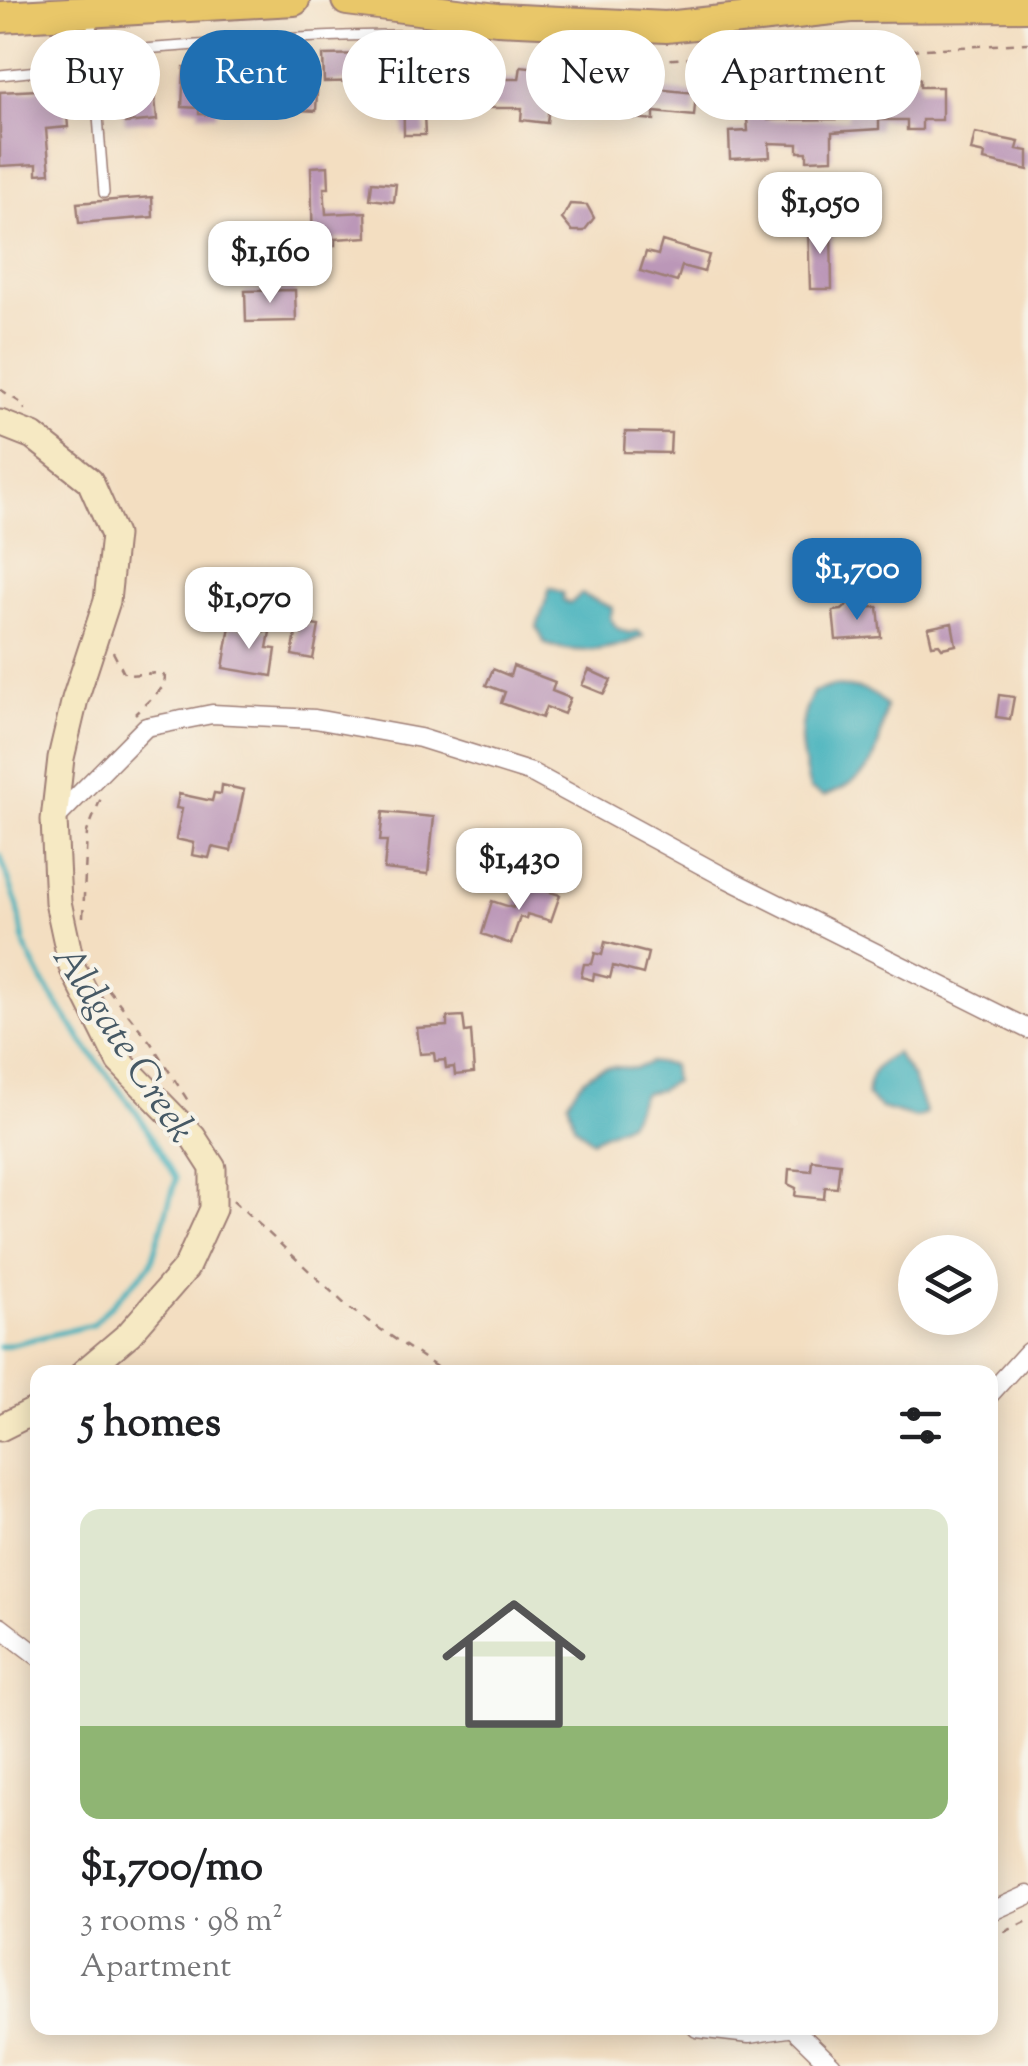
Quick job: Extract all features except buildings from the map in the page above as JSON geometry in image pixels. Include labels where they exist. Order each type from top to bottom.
[{"type":"main road","points":[[0,17],[148,4],[294,0]]},
{"type":"main road","points":[[347,0],[497,20],[666,27],[851,6],[1028,6]]},
{"type":"street","points":[[0,424],[34,436],[90,482],[114,535],[107,602],[71,714],[54,820],[58,902],[72,967],[119,1062],[193,1137],[213,1168],[212,1209],[186,1268],[129,1334],[92,1365]]},
{"type":"street","points":[[54,820],[146,727],[212,714],[314,718],[420,738],[532,773],[724,877],[1028,1029]]},
{"type":"street","points":[[998,1385],[1028,1352]]},
{"type":"street","points":[[0,1428],[30,1414]]},
{"type":"street","points":[[0,1627],[30,1650]]},
{"type":"street","points":[[998,1908],[1028,1895]]},
{"type":"street","points":[[798,2035],[832,2066]]},
{"type":"lane","points":[[90,11],[92,30]]},
{"type":"lane","points":[[160,49],[342,35]]},
{"type":"lane","points":[[0,75],[30,72]]},
{"type":"lane","points":[[98,120],[104,193]]},
{"type":"path","points":[[665,59],[796,50],[875,52],[1028,43]]},
{"type":"path","points":[[98,630],[125,675],[165,676],[164,686],[127,723]]},
{"type":"path","points":[[84,931],[88,832],[104,793]]},
{"type":"path","points":[[100,980],[151,1043],[193,1107],[200,1127],[193,1137]]},
{"type":"path","points":[[213,1183],[350,1308],[434,1365]]},
{"type":"path","points":[[998,1935],[1028,1922]]},
{"type":"water","points":[[550,588],[563,593],[563,600],[570,604],[581,594],[613,608],[610,618],[617,628],[628,633],[638,631],[643,636],[595,650],[545,644],[537,627]]},
{"type":"water","points":[[833,686],[869,692],[886,706],[872,763],[855,781],[824,796],[810,789],[802,728],[813,692]]},
{"type":"water","points":[[896,1053],[913,1078],[926,1114],[916,1118],[881,1108],[867,1096],[875,1070]]},
{"type":"water","points":[[650,1062],[672,1065],[674,1081],[660,1090],[644,1093],[628,1122],[592,1141],[574,1125],[568,1101],[585,1078],[603,1068],[634,1068]]},
{"type":"waterway","name":"Aldgate Creek","points":[[0,855],[18,907],[25,947],[43,982],[139,1116],[176,1179],[151,1264],[92,1325],[0,1347]]}]
